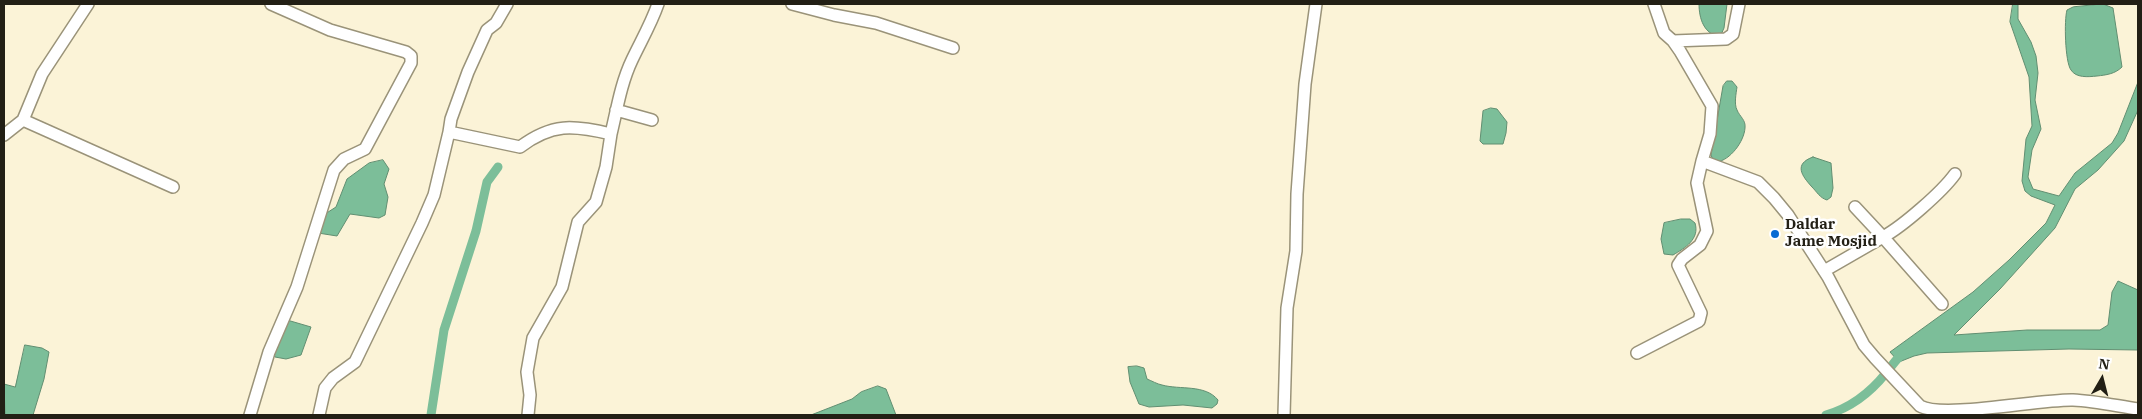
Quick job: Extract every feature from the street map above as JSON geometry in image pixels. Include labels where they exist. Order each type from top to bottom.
[{"type":"street","points":[[4,135],[22,120],[42,74],[88,4]]},
{"type":"street","points":[[250,415],[269,352],[296,287],[334,170],[344,159],[365,148],[411,63],[411,56],[406,52],[330,30],[271,4]]},
{"type":"street","points":[[319,415],[325,388],[333,378],[355,362],[407,256],[434,195],[456,104],[487,30],[496,23],[507,4]]},
{"type":"street","points":[[528,415],[530,396],[527,372],[533,338],[562,287],[578,222],[596,202],[606,167],[611,134],[622,88],[658,4]]},
{"type":"street","points":[[792,4],[834,16],[876,23],[954,48]]},
{"type":"street","points":[[1284,415],[1286,328],[1296,250],[1297,194],[1305,84],[1316,4]]},
{"type":"street","points":[[1637,353],[1699,321],[1701,313],[1678,265],[1682,259],[1700,245],[1707,232],[1697,183],[1710,134],[1712,106],[1673,41],[1664,34],[1654,4]]},
{"type":"street","points":[[1673,41],[1708,42],[1726,39],[1733,34],[1739,4]]},
{"type":"street","points":[[616,110],[652,120]]},
{"type":"street","points":[[22,120],[173,188]]},
{"type":"street","points":[[449,132],[520,147],[536,134],[569,126],[578,126],[611,134]]},
{"type":"street","points":[[1702,161],[1758,182],[1788,215],[1824,271],[1864,344],[1920,406],[1928,410],[1950,411],[2073,400],[2138,409]]},
{"type":"street","points":[[1824,271],[1894,231],[1945,188],[1955,174]]},
{"type":"street","points":[[1855,207],[1942,304]]},
{"type":"shaded area","points":[[1699,4],[1727,4],[1724,28],[1720,37],[1706,29],[1701,20]]},
{"type":"shaded area","points":[[2013,4],[2018,4],[2018,19],[2031,42],[2036,56],[2038,73],[2035,100],[2041,129],[2032,150],[2028,177],[2033,189],[2059,196],[2075,173],[2112,143],[2118,133],[2138,82],[2138,110],[2124,141],[2098,170],[2075,189],[2055,228],[2000,289],[1954,335],[2027,330],[2100,330],[2108,325],[2112,292],[2118,281],[2138,290],[2138,350],[2069,349],[1927,353],[1899,362],[1890,352],[1973,292],[2009,260],[2046,223],[2055,205],[2031,196],[2025,191],[2022,181],[2026,139],[2032,126],[2029,77],[2010,22]]},
{"type":"shaded area","points":[[2103,4],[2113,8],[2122,67],[2107,75],[2079,76],[2073,73],[2067,59],[2065,31],[2067,10],[2073,7]]},
{"type":"shaded area","points":[[1727,81],[1732,81],[1737,87],[1736,108],[1744,121],[1745,128],[1736,150],[1727,158],[1717,162],[1713,160],[1711,155],[1723,86]]},
{"type":"shaded area","points":[[1491,108],[1497,109],[1507,122],[1503,144],[1483,144],[1480,141],[1483,111]]},
{"type":"shaded area","points":[[1813,157],[1831,163],[1833,188],[1831,197],[1827,200],[1820,196],[1808,183],[1801,170],[1803,163]]},
{"type":"shaded area","points":[[383,160],[389,169],[384,184],[388,197],[385,215],[379,218],[350,214],[337,236],[318,233],[325,214],[336,207],[347,179],[369,163]]},
{"type":"shaded area","points":[[1690,219],[1695,223],[1695,234],[1687,246],[1673,255],[1664,254],[1661,239],[1664,223]]},
{"type":"shaded area","points":[[287,320],[311,327],[301,355],[286,359],[275,357],[272,353]]},
{"type":"shaded area","points":[[25,345],[42,348],[49,352],[44,379],[33,415],[5,415],[4,384],[15,387]]},
{"type":"shaded area","points":[[1137,366],[1144,368],[1147,379],[1162,385],[1192,388],[1206,392],[1218,400],[1217,404],[1212,408],[1183,405],[1149,407],[1139,404],[1130,382],[1128,367]]},
{"type":"shaded area","points":[[878,386],[886,389],[896,415],[811,415],[852,399],[861,392]]},
{"type":"waterway","points":[[431,415],[444,330],[476,231],[487,182],[498,167]]},
{"type":"waterway","points":[[1826,415],[1851,404],[1866,393],[1904,352]]},
{"type":"place","name":"Daldar Jame Mosjid","points":[[1775,234]]}]
